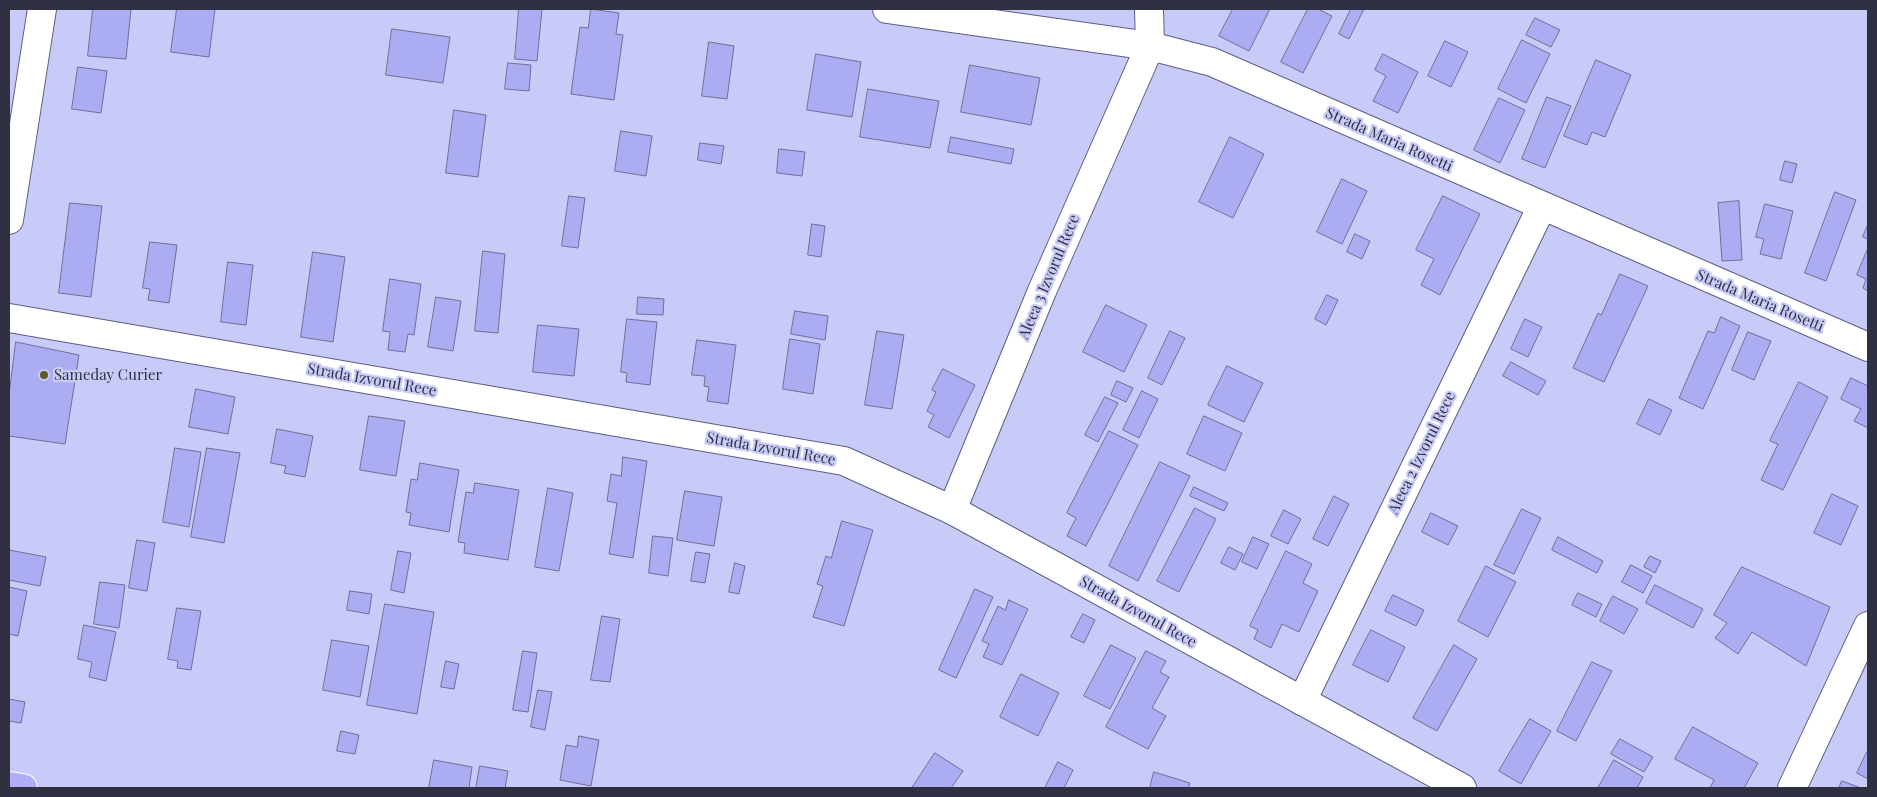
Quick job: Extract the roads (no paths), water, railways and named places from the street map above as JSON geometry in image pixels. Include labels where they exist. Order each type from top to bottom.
[{"type":"main road","points":[[9,786],[23,788]]},
{"type":"street","points":[[9,220],[42,9]]},
{"type":"street","name":"Strada Maria Rosetti","points":[[887,9],[1150,46],[1212,62],[1868,347]]},
{"type":"street","points":[[1149,9],[1150,46]]},
{"type":"street","name":"Aleea 3 Izvorul Rece","points":[[952,510],[1042,290],[1150,46]]},
{"type":"street","name":"Aleea 2 Izvorul Rece","points":[[1302,701],[1542,206]]},
{"type":"street","name":"Strada Izvorul Rece","points":[[9,318],[844,461],[952,510],[1462,788]]},
{"type":"street","points":[[1792,788],[1868,626]]},
{"type":"place","name":"Sameday Curier","points":[[44,375]]}]
